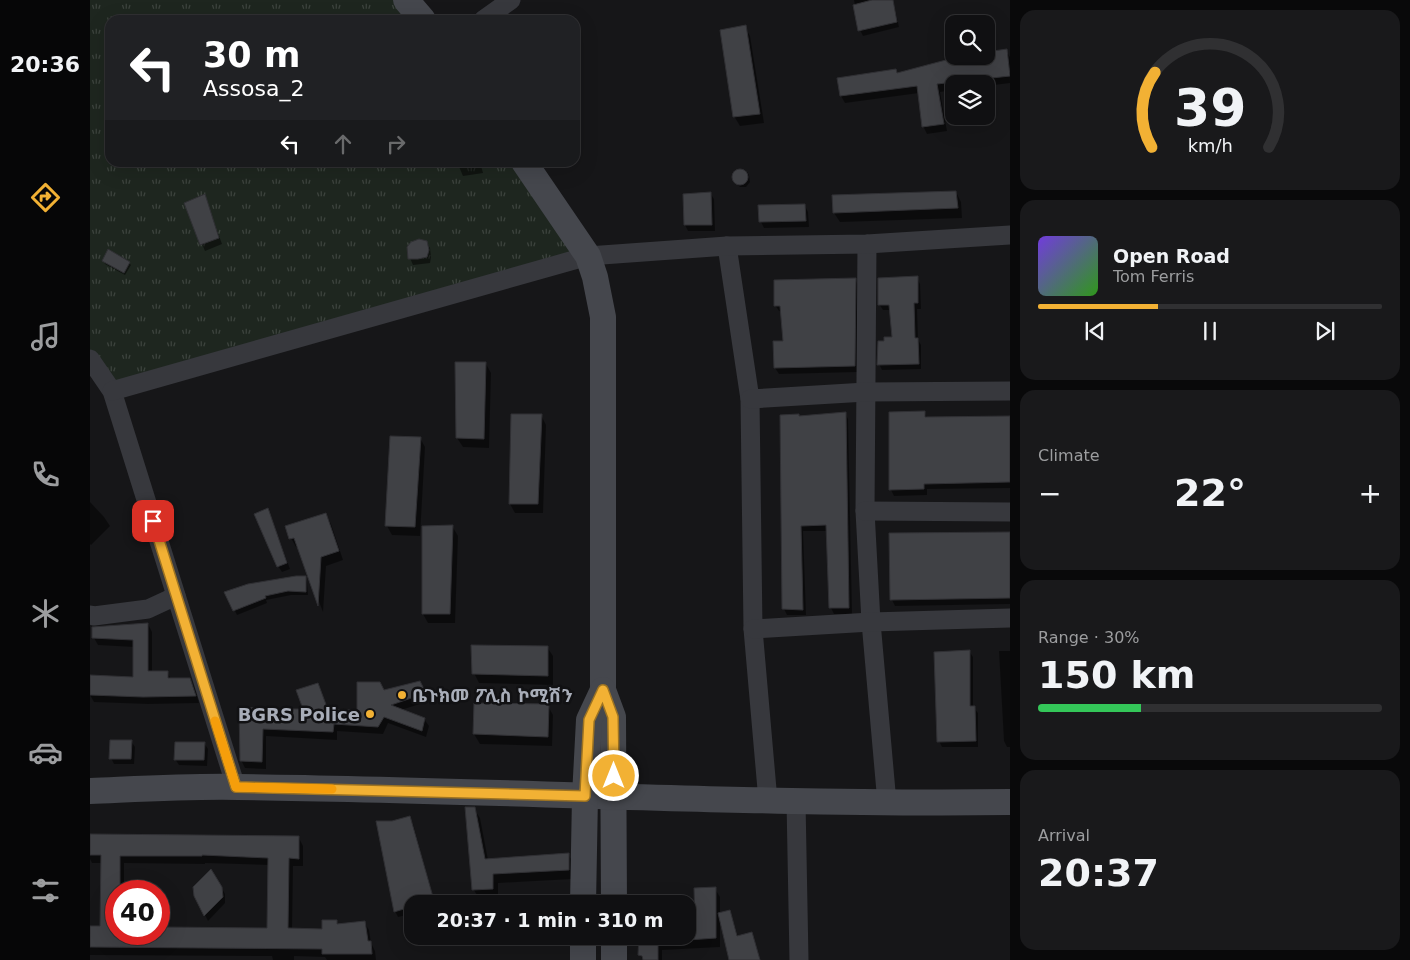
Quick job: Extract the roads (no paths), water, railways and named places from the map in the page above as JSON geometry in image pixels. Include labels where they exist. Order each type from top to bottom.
[{"type":"street","points":[[406,0],[419,15]]},
{"type":"street","points":[[490,15],[511,0]]},
{"type":"street","points":[[527,167],[588,256],[595,277],[603,318],[603,690],[613,717],[614,895]]},
{"type":"street","points":[[112,391],[588,256],[727,246],[866,244],[1010,235]]},
{"type":"street","points":[[866,244],[865,511],[871,622],[887,804]]},
{"type":"street","points":[[727,246],[750,399],[753,630],[768,801]]},
{"type":"street","points":[[90,359],[112,391],[236,787]]},
{"type":"street","points":[[750,399],[866,392],[1010,391]]},
{"type":"street","points":[[865,511],[1010,512]]},
{"type":"street","points":[[90,615],[148,609],[176,596]]},
{"type":"street","points":[[753,630],[871,622],[1010,618]]},
{"type":"street","points":[[583,895],[589,720],[603,690]]},
{"type":"street","points":[[90,791],[236,787],[585,796],[614,795],[887,804],[1010,802]]},
{"type":"street","points":[[796,802],[798,960]]},
{"type":"street","points":[[583,945],[583,960]]},
{"type":"street","points":[[614,945],[614,960]]},
{"type":"place","name":"ቤጉክመ ፖሊስ ኮሚሽን","points":[[402,695]]},
{"type":"place","name":"BGRS Police","points":[[370,714]]}]
